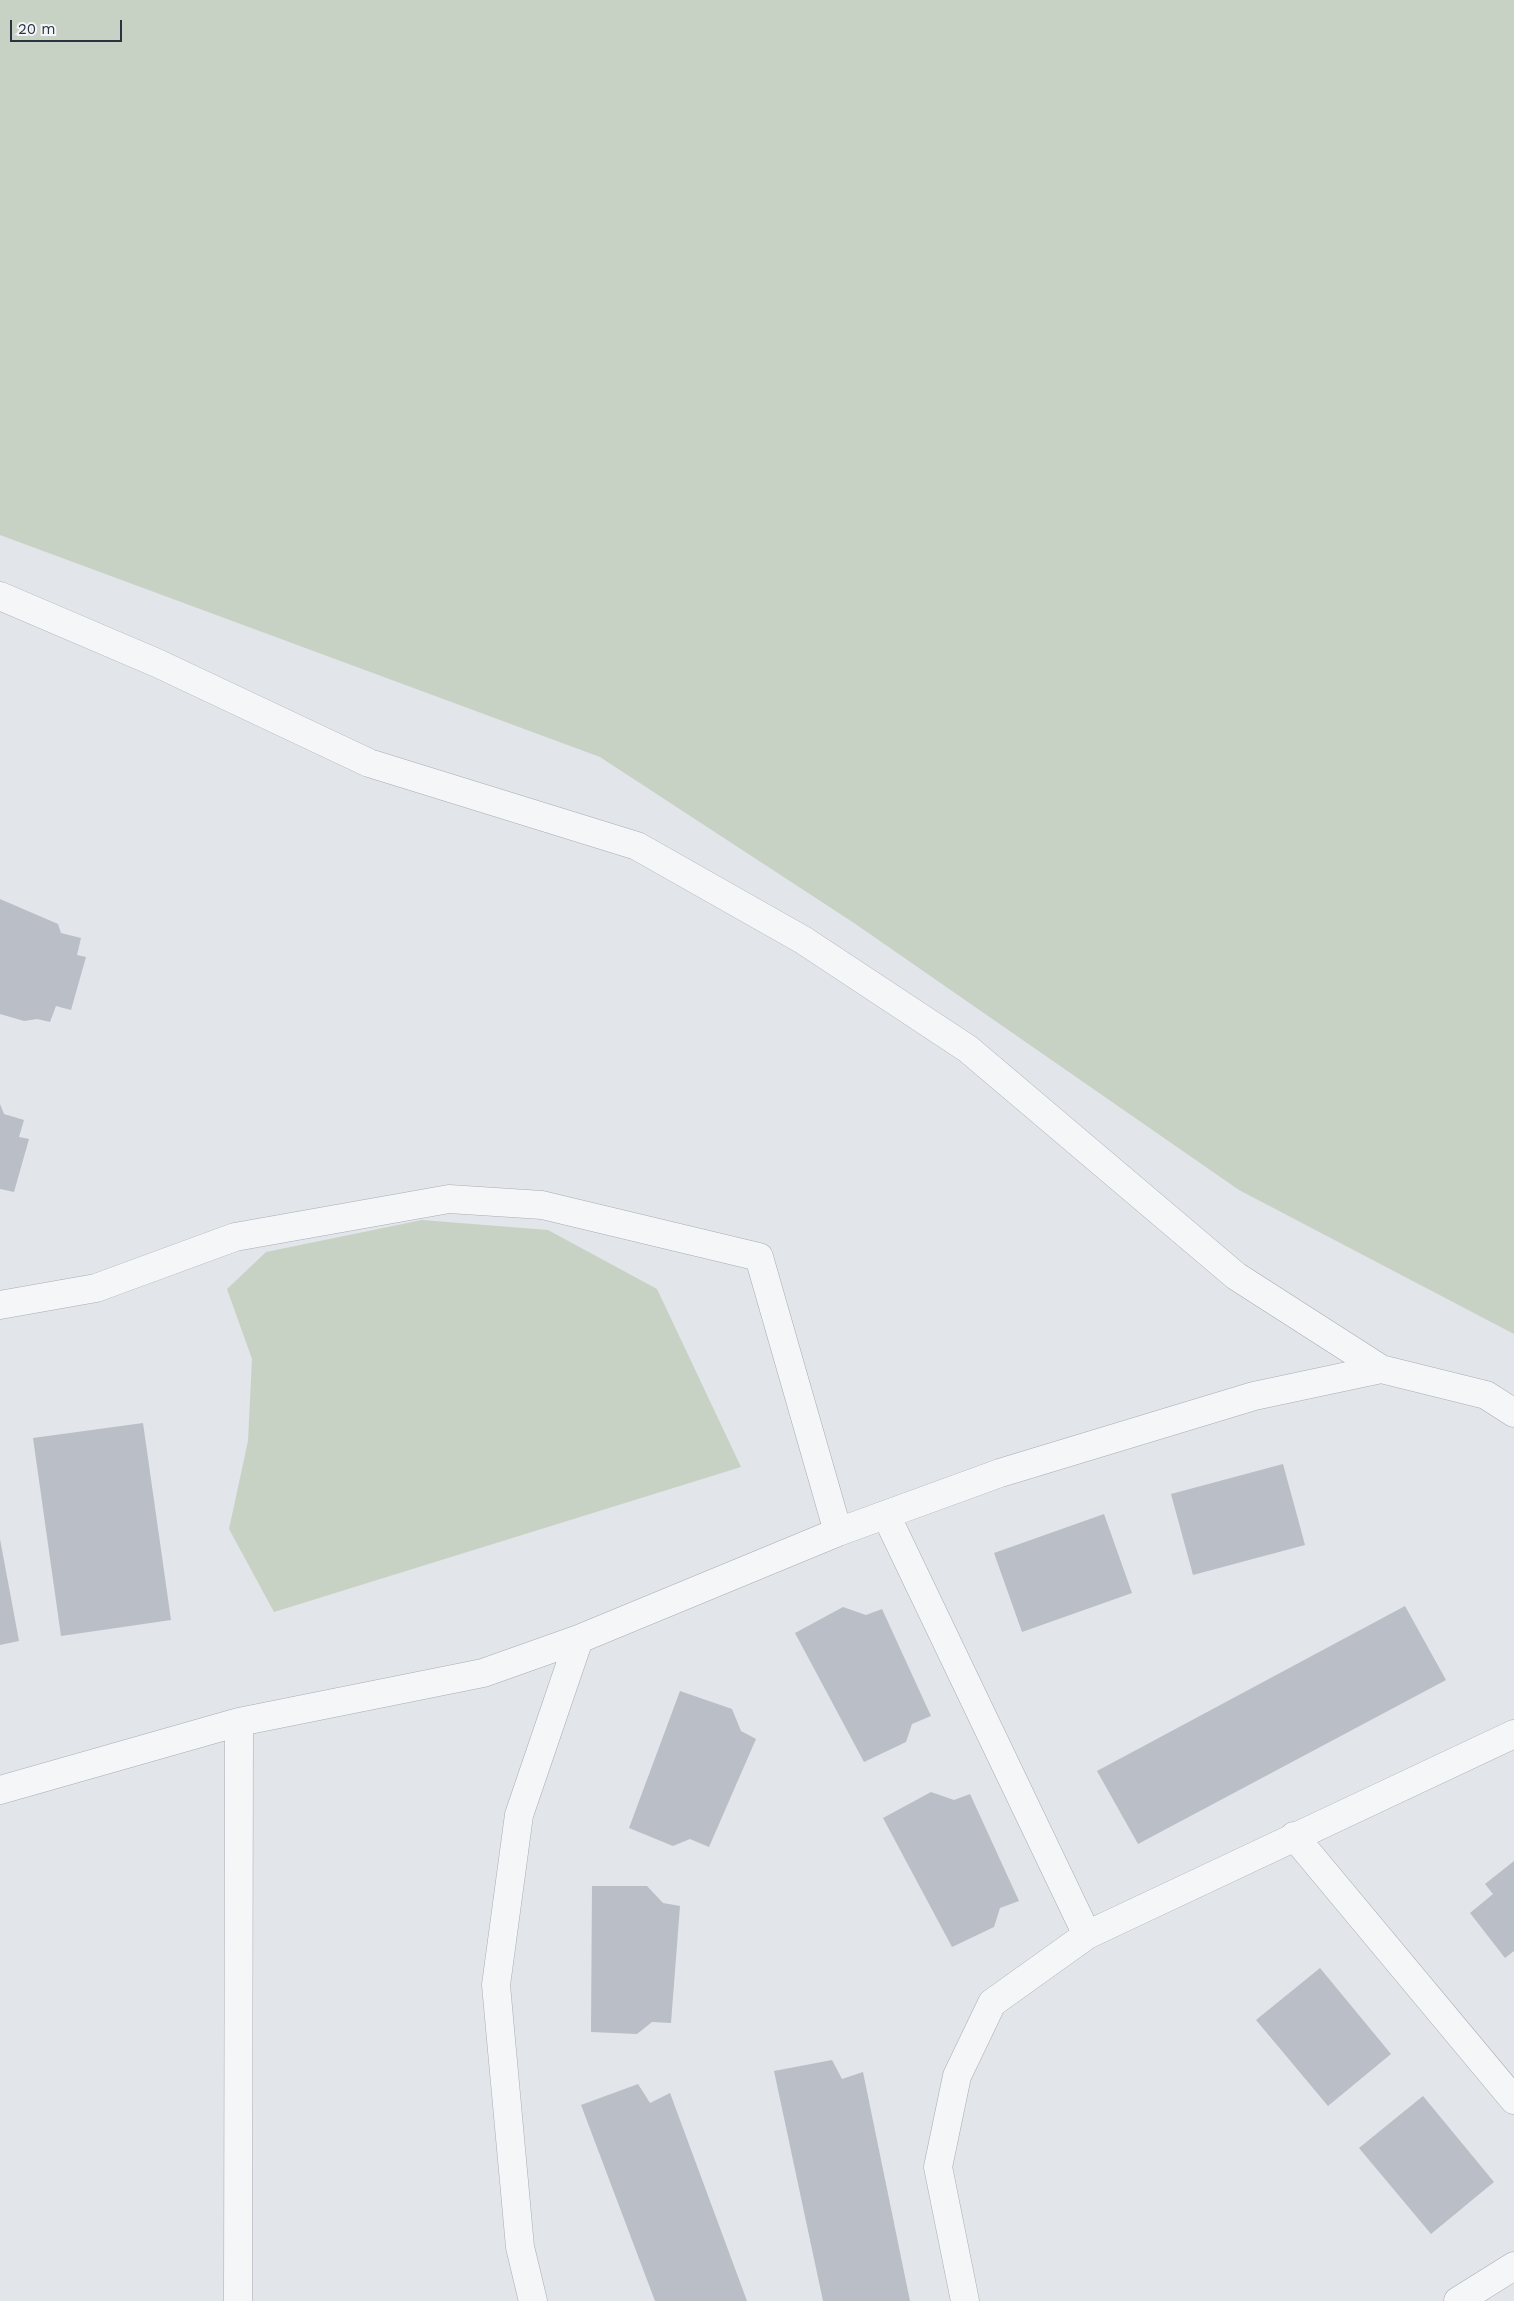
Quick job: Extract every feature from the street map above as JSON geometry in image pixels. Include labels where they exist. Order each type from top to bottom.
[{"type":"street","points":[[0,596],[156,662],[369,763],[638,846],[803,940],[968,1049],[1236,1276],[1381,1369],[1486,1395],[1514,1413]]},
{"type":"street","points":[[0,1305],[96,1288],[235,1237],[449,1199],[542,1205],[759,1257],[838,1532]]},
{"type":"street","points":[[0,1790],[239,1722],[483,1673],[579,1639],[838,1532],[1000,1473],[1254,1396],[1381,1369]]},
{"type":"street","points":[[886,1515],[1087,1935]]},
{"type":"street","points":[[533,2301],[520,2246],[496,1984],[519,1815],[579,1639]]},
{"type":"street","points":[[238,2301],[239,1722]]},
{"type":"street","points":[[965,2301],[938,2167],[957,2076],[992,2003],[1087,1935],[1514,1734]]},
{"type":"street","points":[[1294,1836],[1514,2100]]},
{"type":"street","points":[[1458,2301],[1514,2266]]},
{"type":"green space","points":[[0,0],[1514,0],[1514,1334],[1239,1190],[854,923],[600,757],[0,535]]},
{"type":"green space","points":[[422,1220],[548,1230],[657,1289],[741,1467],[274,1612],[229,1529],[248,1441],[252,1359],[227,1289],[266,1252]]},
{"type":"building","points":[[0,899],[58,924],[61,933],[81,938],[77,955],[86,957],[71,1010],[56,1006],[50,1022],[37,1019],[24,1021],[0,1014]]},
{"type":"building","points":[[0,1104],[4,1114],[24,1120],[19,1137],[29,1139],[14,1192],[0,1189]]},
{"type":"building","points":[[143,1423],[171,1620],[61,1636],[33,1438]]},
{"type":"building","points":[[1283,1464],[1305,1545],[1193,1575],[1171,1494]]},
{"type":"building","points":[[1104,1514],[1132,1593],[1022,1632],[994,1553]]},
{"type":"building","points":[[0,1539],[19,1641],[0,1645]]},
{"type":"building","points":[[1405,1606],[1446,1680],[1138,1844],[1097,1771]]},
{"type":"building","points":[[843,1607],[866,1615],[882,1609],[931,1716],[912,1724],[906,1742],[864,1762],[795,1633]]},
{"type":"building","points":[[680,1691],[732,1709],[741,1731],[756,1739],[709,1847],[690,1839],[673,1846],[629,1828]]},
{"type":"building","points":[[931,1792],[954,1800],[970,1794],[1019,1901],[1000,1908],[994,1927],[952,1947],[883,1818]]},
{"type":"building","points":[[1514,1861],[1514,1951],[1505,1958],[1470,1913],[1493,1894],[1485,1884]]},
{"type":"building","points":[[592,1886],[647,1886],[663,1903],[680,1906],[671,2023],[652,2022],[637,2034],[591,2032]]},
{"type":"building","points":[[1320,1968],[1391,2054],[1328,2106],[1256,2020]]},
{"type":"building","points":[[832,2060],[842,2079],[863,2072],[910,2301],[823,2301],[774,2071]]},
{"type":"building","points":[[638,2084],[650,2103],[670,2093],[747,2301],[655,2301],[581,2105]]},
{"type":"building","points":[[1423,2096],[1494,2182],[1431,2234],[1359,2148]]}]
